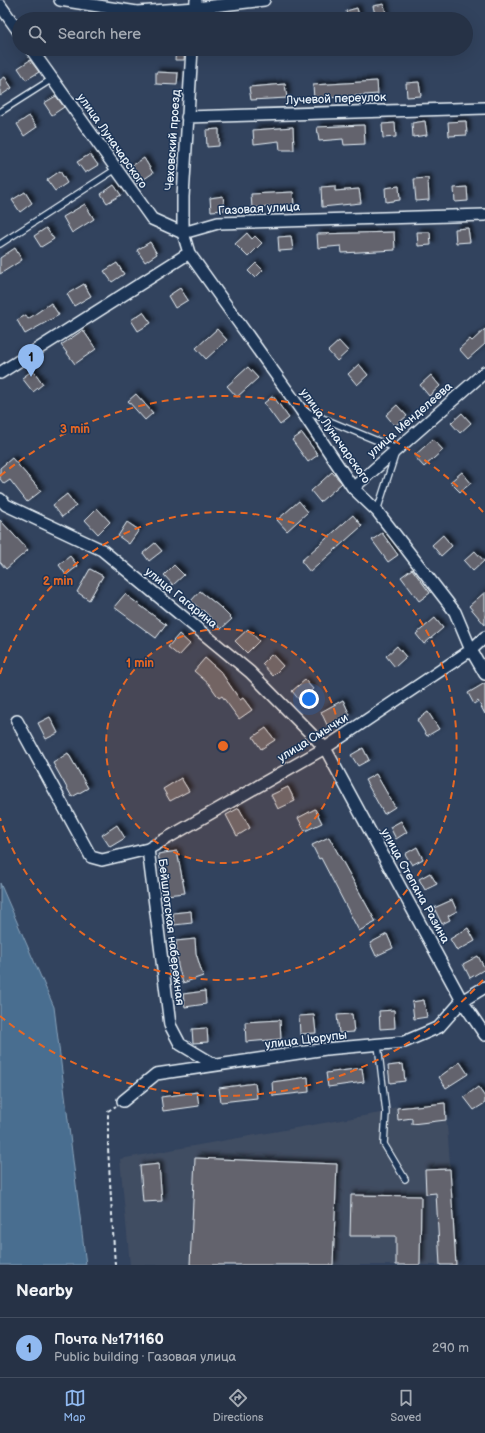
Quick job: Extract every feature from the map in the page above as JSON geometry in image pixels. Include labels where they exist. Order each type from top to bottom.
[{"type":"street","points":[[60,0],[76,1],[137,12],[195,9],[264,0]]},
{"type":"street","points":[[0,5],[12,22]]},
{"type":"street","name":"улица Луначарского","points":[[36,56],[152,219],[184,233]]},
{"type":"street","name":"Чеховский проезд","points":[[184,233],[183,198],[191,56]]},
{"type":"street","name":"Лучевой переулок","points":[[187,117],[485,108]]},
{"type":"street","name":"Газовая улица","points":[[184,233],[218,223],[485,215]]},
{"type":"street","points":[[0,372],[189,253],[184,233]]},
{"type":"street","name":"улица Луначарского","points":[[189,253],[301,410],[353,488],[377,511],[455,612],[471,650],[485,674]]},
{"type":"street","name":"улица Менделеева","points":[[353,488],[485,372]]},
{"type":"street","name":"улица Гагарина","points":[[0,500],[6,505],[102,550],[250,672],[325,748]]},
{"type":"street","name":"улица Смычки","points":[[148,849],[325,748],[471,650],[485,637]]},
{"type":"street","name":"Бейшлотская набережная","points":[[18,721],[91,857],[102,860],[148,849],[170,1025],[180,1044],[215,1065]]},
{"type":"street","name":"улица Степана Разина","points":[[325,748],[462,1001],[485,1035]]},
{"type":"street","name":"улица Цюрупы","points":[[123,1101],[156,1074],[326,1049],[404,1042],[439,1027],[462,1001],[485,987]]},
{"type":"lane","points":[[0,112],[52,79]]},
{"type":"lane","points":[[0,244],[116,170]]},
{"type":"lane","points":[[301,410],[397,449],[377,511]]},
{"type":"lane","points":[[378,1045],[386,1112],[384,1144],[405,1179]]},
{"type":"path","points":[[115,1265],[108,1148],[108,1112],[123,1101]]},
{"type":"shaded area","points":[[0,883],[54,1007],[86,1265],[0,1265]]},
{"type":"shaded area","points":[[445,1101],[458,1265],[130,1265],[120,1159],[386,1112],[395,1107]]},
{"type":"building","points":[[384,4],[386,12],[374,12],[373,6]]},
{"type":"building","points":[[357,8],[358,12],[346,12]]},
{"type":"building","points":[[175,56],[184,56],[184,60],[175,60]]},
{"type":"building","points":[[30,60],[39,72],[26,80],[18,68]]},
{"type":"building","points":[[156,72],[178,73],[177,85],[156,84]]},
{"type":"building","points":[[5,77],[12,88],[0,96],[0,80]]},
{"type":"building","points":[[377,81],[378,94],[314,99],[313,85]]},
{"type":"building","points":[[419,82],[421,96],[407,97],[406,83]]},
{"type":"building","points":[[285,84],[287,98],[251,100],[249,87]]},
{"type":"building","points":[[56,96],[64,107],[52,115],[44,103]]},
{"type":"building","points":[[29,116],[37,127],[24,136],[17,124]]},
{"type":"building","points":[[425,121],[427,135],[413,137],[412,123]]},
{"type":"building","points":[[466,121],[467,135],[449,136],[448,122]]},
{"type":"building","points":[[395,123],[396,137],[383,138],[382,124]]},
{"type":"building","points":[[364,125],[365,144],[344,145],[343,139],[319,141],[317,127]]},
{"type":"building","points":[[293,127],[294,150],[280,150],[279,141],[254,144],[253,130]]},
{"type":"building","points":[[219,129],[219,146],[207,147],[206,130]]},
{"type":"building","points":[[90,154],[98,165],[85,173],[77,162]]},
{"type":"building","points":[[144,158],[153,173],[137,184],[127,169]]},
{"type":"building","points":[[60,171],[67,183],[55,191],[47,180]]},
{"type":"building","points":[[428,178],[429,200],[416,201],[414,179]]},
{"type":"building","points":[[114,185],[121,195],[107,203],[101,194]]},
{"type":"building","points":[[335,186],[335,191],[359,189],[361,203],[322,207],[321,187]]},
{"type":"building","points":[[399,186],[400,200],[386,202],[385,188]]},
{"type":"building","points":[[467,187],[468,201],[455,202],[454,188]]},
{"type":"building","points":[[25,192],[32,203],[20,212],[12,200]]},
{"type":"building","points":[[293,192],[294,206],[252,208],[251,194]]},
{"type":"building","points":[[223,196],[225,210],[211,211],[210,198]]},
{"type":"building","points":[[85,204],[94,219],[72,233],[63,217]]},
{"type":"building","points":[[46,228],[54,239],[41,247],[34,236]]},
{"type":"building","points":[[468,228],[470,242],[456,243],[455,229]]},
{"type":"building","points":[[394,232],[395,250],[342,253],[341,246],[318,248],[317,234]]},
{"type":"building","points":[[417,232],[430,232],[431,245],[418,246]]},
{"type":"building","points":[[247,233],[252,239],[255,236],[262,243],[248,257],[235,244]]},
{"type":"building","points":[[291,236],[293,250],[279,251],[278,237]]},
{"type":"building","points":[[150,242],[157,254],[145,262],[137,250]]},
{"type":"building","points":[[15,248],[22,260],[0,274],[0,258]]},
{"type":"building","points":[[117,263],[124,274],[112,282],[104,271]]},
{"type":"building","points":[[256,263],[263,270],[255,278],[248,271]]},
{"type":"building","points":[[84,284],[91,296],[74,306],[67,294]]},
{"type":"building","points":[[180,288],[188,300],[175,308],[168,296]]},
{"type":"building","points":[[51,303],[59,315],[25,334],[17,320],[26,315],[28,319]]},
{"type":"building","points":[[143,312],[151,323],[138,331],[131,320]]},
{"type":"building","points":[[217,329],[227,340],[206,359],[196,348]]},
{"type":"building","points":[[485,329],[485,344],[468,359],[459,349],[470,339],[472,341]]},
{"type":"building","points":[[83,330],[96,349],[75,364],[61,345]]},
{"type":"building","points":[[339,341],[348,351],[337,361],[328,351]]},
{"type":"building","points":[[359,364],[368,375],[357,385],[348,374]]},
{"type":"building","points":[[248,367],[258,378],[237,397],[227,386]]},
{"type":"building","points":[[33,370],[43,384],[33,392],[22,378]]},
{"type":"building","points":[[431,375],[440,386],[429,396],[420,385]]},
{"type":"building","points":[[136,394],[153,413],[145,420],[128,401]]},
{"type":"building","points":[[273,396],[289,418],[280,425],[264,403]]},
{"type":"building","points":[[397,405],[407,416],[395,426],[386,415]]},
{"type":"building","points":[[462,413],[471,423],[460,433],[451,423]]},
{"type":"building","points":[[302,433],[318,455],[308,462],[292,440]]},
{"type":"building","points":[[433,439],[443,450],[424,467],[414,456]]},
{"type":"building","points":[[12,458],[41,491],[27,502],[10,480],[4,484],[0,479],[0,468]]},
{"type":"building","points":[[332,472],[342,483],[320,502],[311,491]]},
{"type":"building","points":[[462,472],[471,483],[460,492],[450,482]]},
{"type":"building","points":[[67,494],[76,506],[62,517],[53,505]]},
{"type":"building","points":[[299,501],[308,512],[287,531],[277,520]]},
{"type":"building","points":[[97,508],[110,522],[98,534],[85,520]]},
{"type":"building","points":[[353,515],[362,526],[310,572],[301,561]]},
{"type":"building","points":[[0,520],[28,550],[6,569],[0,562]]},
{"type":"building","points":[[127,522],[139,530],[129,544],[118,536]]},
{"type":"building","points":[[382,533],[398,555],[388,562],[372,540]]},
{"type":"building","points":[[443,535],[452,546],[441,556],[432,545]]},
{"type":"building","points":[[155,543],[162,551],[149,561],[143,553]]},
{"type":"building","points":[[475,551],[484,561],[473,571],[464,561]]},
{"type":"building","points":[[70,556],[78,566],[66,575],[59,565]]},
{"type":"building","points":[[174,565],[184,575],[173,585],[164,575]]},
{"type":"building","points":[[90,569],[103,576],[89,600],[77,592]]},
{"type":"building","points":[[412,569],[430,593],[419,601],[401,577]]},
{"type":"building","points":[[200,591],[232,619],[221,629],[203,610],[202,611],[191,601]]},
{"type":"building","points":[[485,592],[485,625],[469,606]]},
{"type":"building","points":[[125,594],[166,625],[156,638],[114,607]]},
{"type":"building","points":[[435,618],[443,628],[424,644],[416,634]]},
{"type":"building","points":[[248,629],[259,641],[247,653],[235,641]]},
{"type":"building","points":[[179,634],[190,644],[179,656],[168,647]]},
{"type":"building","points":[[397,646],[406,657],[395,667],[386,656]]},
{"type":"building","points":[[272,654],[283,666],[273,676],[262,664]]},
{"type":"building","points":[[205,658],[221,672],[240,700],[243,698],[252,710],[239,719],[222,696],[219,698],[209,684],[194,671]]},
{"type":"building","points":[[305,680],[313,689],[300,701],[292,691]]},
{"type":"building","points":[[485,683],[485,714],[478,701],[474,704],[468,693]]},
{"type":"building","points":[[343,700],[350,715],[328,727],[321,712]]},
{"type":"building","points":[[428,712],[439,729],[427,736],[417,720]]},
{"type":"building","points":[[50,717],[58,733],[46,739],[38,723]]},
{"type":"building","points":[[266,728],[275,740],[261,749],[253,737]]},
{"type":"building","points":[[363,748],[369,760],[358,766],[351,755]]},
{"type":"building","points":[[68,753],[88,788],[72,797],[53,763]]},
{"type":"building","points":[[376,774],[395,807],[384,814],[365,780]]},
{"type":"building","points":[[181,778],[189,791],[170,801],[163,789]]},
{"type":"building","points":[[288,787],[295,801],[278,809],[271,795]]},
{"type":"building","points":[[239,808],[250,828],[237,836],[226,815]]},
{"type":"building","points":[[315,809],[322,823],[305,831],[298,818]]},
{"type":"building","points":[[401,821],[407,832],[396,839],[390,827]]},
{"type":"building","points":[[117,825],[125,838],[110,847],[102,835]]},
{"type":"building","points":[[329,837],[376,922],[359,931],[321,858],[319,859],[312,845]]},
{"type":"building","points":[[417,847],[423,859],[412,865],[405,854]]},
{"type":"building","points":[[177,851],[185,893],[166,895],[158,854]]},
{"type":"building","points":[[430,873],[437,884],[425,890],[419,879]]},
{"type":"building","points":[[452,900],[457,911],[448,916],[450,920],[442,924],[434,908]]},
{"type":"building","points":[[191,911],[192,923],[174,925],[173,913]]},
{"type":"building","points":[[468,928],[475,941],[457,951],[450,939]]},
{"type":"building","points":[[387,934],[393,948],[376,956],[370,943]]},
{"type":"building","points":[[195,939],[196,953],[203,976],[183,983],[178,966],[176,941]]},
{"type":"building","points":[[478,956],[485,969],[470,978],[463,964]]},
{"type":"building","points":[[205,991],[206,1004],[185,1007],[183,994]]},
{"type":"building","points":[[424,1000],[427,1017],[414,1019],[412,1002]]},
{"type":"building","points":[[394,1010],[395,1028],[380,1029],[379,1011]]},
{"type":"building","points":[[352,1014],[354,1032],[339,1033],[337,1015]]},
{"type":"building","points":[[314,1015],[316,1033],[300,1034],[299,1016]]},
{"type":"building","points":[[280,1020],[281,1039],[246,1042],[245,1022]]},
{"type":"building","points":[[207,1028],[208,1042],[193,1043],[192,1029]]},
{"type":"building","points":[[460,1062],[468,1074],[446,1088],[439,1077]]},
{"type":"building","points":[[403,1064],[405,1081],[390,1083],[388,1066]]},
{"type":"building","points":[[362,1068],[364,1082],[328,1087],[326,1073]]},
{"type":"building","points":[[308,1077],[309,1092],[273,1096],[272,1082]]},
{"type":"building","points":[[255,1083],[257,1098],[221,1102],[219,1088]]},
{"type":"building","points":[[478,1087],[485,1097],[485,1103],[474,1110],[464,1097]]},
{"type":"building","points":[[197,1092],[199,1106],[163,1111],[161,1097]]},
{"type":"building","points":[[445,1103],[446,1120],[412,1124],[412,1118],[398,1120],[397,1108]]},
{"type":"building","points":[[195,1158],[337,1164],[333,1265],[190,1265]]},
{"type":"building","points":[[159,1164],[162,1201],[143,1202],[140,1166]]},
{"type":"building","points":[[450,1169],[456,1265],[440,1265],[436,1193],[426,1194],[425,1170]]},
{"type":"building","points":[[351,1195],[421,1196],[420,1265],[396,1265],[396,1236],[350,1236]]},
{"type":"place","name":"Почта №171160","points":[[31,377]]}]
